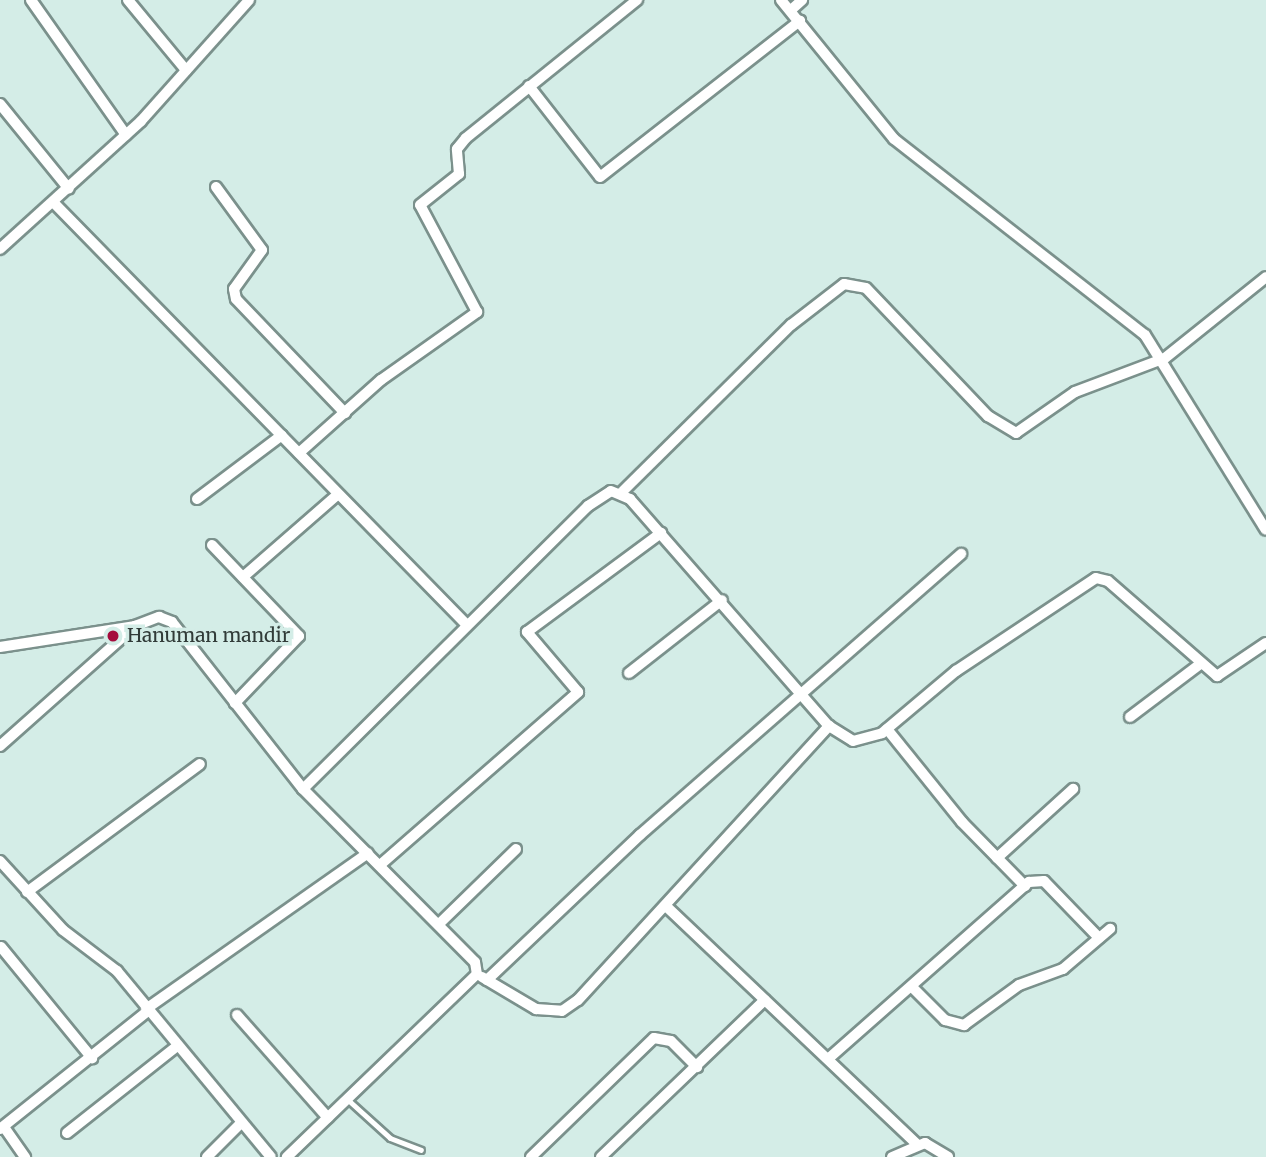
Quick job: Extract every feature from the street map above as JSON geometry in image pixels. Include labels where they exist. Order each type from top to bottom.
[{"type":"street","points":[[31,0],[126,135]]},
{"type":"street","points":[[128,0],[186,70]]},
{"type":"street","points":[[0,248],[54,203],[126,135],[250,0]]},
{"type":"street","points":[[299,453],[345,413],[477,312],[423,220],[420,205],[459,174],[460,144],[637,0]]},
{"type":"street","points":[[781,0],[800,21],[853,96],[894,139],[1021,243],[1130,321],[1165,358],[1266,530]]},
{"type":"street","points":[[791,10],[802,0]]},
{"type":"street","points":[[529,86],[570,136],[592,173],[600,177],[800,21]]},
{"type":"street","points":[[0,104],[69,189]]},
{"type":"street","points":[[216,187],[262,250],[234,289],[236,299],[345,413]]},
{"type":"street","points":[[54,203],[467,624]]},
{"type":"street","points":[[303,789],[588,506],[611,491],[622,491],[791,325],[844,284],[866,288],[1006,431],[1016,433],[1075,392],[1165,358],[1266,277]]},
{"type":"street","points":[[197,499],[282,435]]},
{"type":"street","points":[[622,491],[722,600],[829,726],[853,741],[887,729],[956,671],[1096,578],[1108,581],[1200,664],[1222,676],[1266,643]]},
{"type":"street","points":[[243,577],[338,494]]},
{"type":"street","points":[[380,865],[579,692],[527,632],[661,533]]},
{"type":"street","points":[[212,545],[299,639],[235,703]]},
{"type":"street","points":[[287,1157],[482,977],[961,554]]},
{"type":"street","points":[[629,673],[722,600]]},
{"type":"street","points":[[0,648],[135,626],[159,617],[172,622],[303,789],[464,946],[482,977],[536,1009],[562,1011],[667,908],[698,863],[829,726]]},
{"type":"street","points":[[0,746],[135,626]]},
{"type":"street","points":[[1130,718],[1200,664]]},
{"type":"street","points":[[887,729],[997,858],[1025,886]]},
{"type":"street","points":[[27,892],[200,764]]},
{"type":"street","points":[[997,858],[1073,789]]},
{"type":"street","points":[[439,923],[516,849]]},
{"type":"street","points":[[25,1157],[2,1128],[92,1058],[147,1010],[368,853]]},
{"type":"street","points":[[0,860],[63,930],[117,971],[176,1047],[271,1157]]},
{"type":"street","points":[[828,1059],[1025,886],[1044,881],[1099,938]]},
{"type":"street","points":[[667,908],[916,1143],[948,1157]]},
{"type":"street","points":[[912,987],[945,1020],[964,1026],[1019,985],[1063,969],[1110,929]]},
{"type":"street","points":[[1,947],[92,1058]]},
{"type":"street","points":[[601,1157],[765,1000]]},
{"type":"street","points":[[237,1015],[328,1118]]},
{"type":"street","points":[[531,1157],[654,1038],[671,1041],[697,1067]]},
{"type":"street","points":[[67,1133],[176,1047]]},
{"type":"street","points":[[207,1157],[240,1124]]},
{"type":"street","points":[[892,1157],[916,1143]]},
{"type":"lane","points":[[347,1099],[390,1139],[421,1150]]},
{"type":"place","name":"Hanuman mandir","points":[[113,636]]}]
